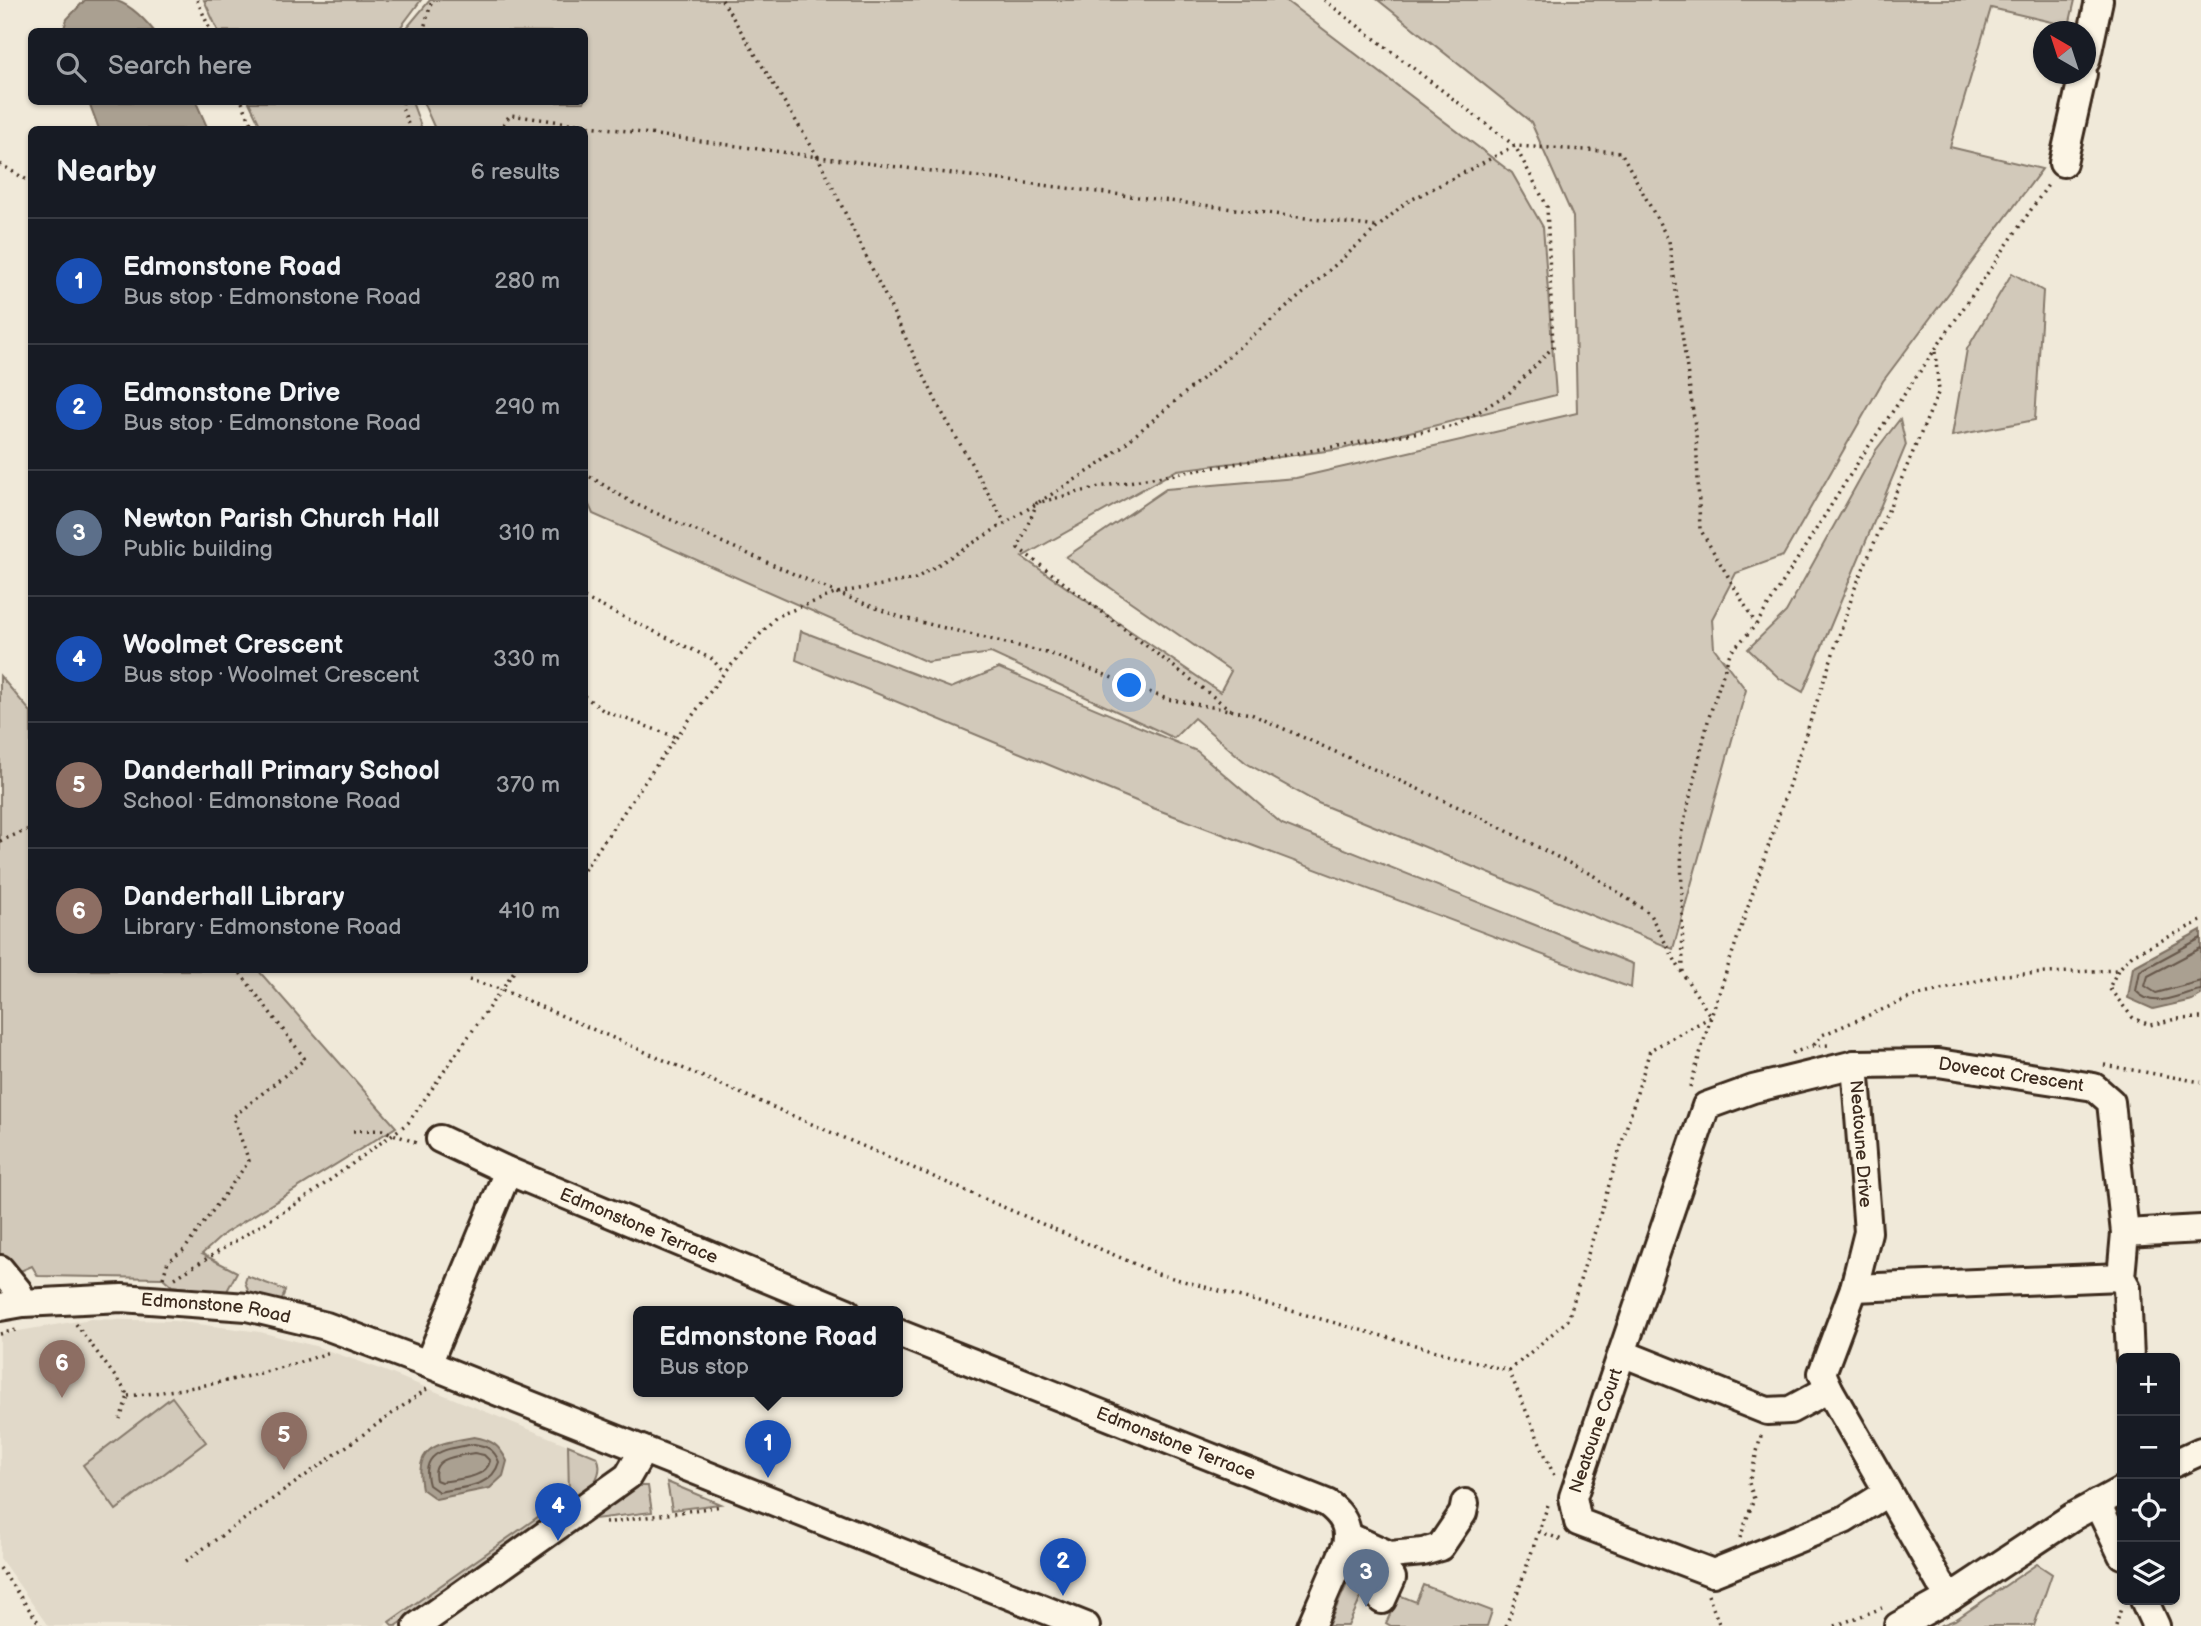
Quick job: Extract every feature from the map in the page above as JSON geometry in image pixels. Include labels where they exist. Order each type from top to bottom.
[{"type":"street","points":[[2094,21],[2099,0]]},
{"type":"street","points":[[2063,163],[2081,84]]},
{"type":"street","name":"Dovecot Crescent","points":[[1855,1064],[1938,1063],[2094,1087],[2111,1102],[2125,1233],[2122,1277],[2127,1288],[2130,1353]]},
{"type":"street","name":"Neatoune Drive","points":[[1622,1353],[1706,1106],[1753,1089],[1855,1064],[1868,1232],[1854,1288],[1822,1373],[1887,1493],[1951,1597]]},
{"type":"street","name":"Edmonstone Terrace","points":[[440,1139],[508,1171],[833,1306]]},
{"type":"street","points":[[439,1368],[508,1171]]},
{"type":"street","points":[[2125,1233],[2201,1229]]},
{"type":"street","points":[[0,1269],[18,1291],[11,1305]]},
{"type":"street","points":[[1854,1288],[2122,1277]]},
{"type":"street","name":"Edmonstone Road","points":[[11,1305],[163,1293],[247,1307],[318,1324],[439,1368],[1086,1626]]},
{"type":"street","name":"Edmonstone Terrace","points":[[903,1335],[1327,1503],[1343,1518],[1345,1545]]},
{"type":"street","name":"Neatoune Court","points":[[1722,1570],[1578,1522],[1573,1497],[1622,1353],[1767,1411]]},
{"type":"street","points":[[1767,1411],[1790,1410],[1829,1389]]},
{"type":"street","points":[[417,1626],[628,1476],[643,1450]]},
{"type":"street","points":[[2180,1461],[2201,1451]]},
{"type":"street","points":[[1722,1570],[1844,1521],[1887,1493]]},
{"type":"street","points":[[1898,1626],[1951,1597],[2043,1535],[2117,1493]]},
{"type":"street","points":[[1345,1545],[1390,1555],[1423,1552],[1440,1547],[1462,1513],[1465,1503]]},
{"type":"street","points":[[2097,1503],[2117,1545]]},
{"type":"street","points":[[1345,1545],[1392,1578],[1382,1600]]},
{"type":"street","points":[[1311,1626],[1345,1545]]},
{"type":"street","points":[[2146,1605],[2156,1626]]},
{"type":"path","points":[[197,0],[209,28]]},
{"type":"path","points":[[424,28],[432,0]]},
{"type":"path","points":[[722,0],[818,157],[939,407],[1005,523]]},
{"type":"path","points":[[1037,503],[1099,487],[1455,426],[1509,393],[1553,347],[1547,206],[1515,146],[1324,0]]},
{"type":"path","points":[[243,105],[252,126]]},
{"type":"path","points":[[402,105],[409,126]]},
{"type":"path","points":[[502,126],[510,115],[818,157],[1378,227]]},
{"type":"path","points":[[588,864],[724,673],[777,616],[837,593],[915,579],[1102,463],[1307,290],[1405,203],[1515,146],[1620,152],[1669,241],[1696,433],[1700,529],[1756,625]]},
{"type":"path","points":[[1683,974],[1681,835],[1709,717],[1730,653],[1756,625],[1862,456],[2063,163]]},
{"type":"path","points":[[0,164],[28,181]]},
{"type":"path","points":[[1690,1087],[1855,587],[1939,391],[1935,351]]},
{"type":"path","points":[[588,475],[634,503],[837,593],[900,617],[1051,654],[1167,699],[1251,714],[1476,815],[1594,876],[1649,913],[1711,1017]]},
{"type":"path","points":[[1037,503],[1018,548],[1232,711]]},
{"type":"path","points":[[588,600],[712,659],[724,673]]},
{"type":"path","points":[[588,699],[604,711],[677,737]]},
{"type":"path","points":[[0,841],[28,830]]},
{"type":"path","points":[[2201,921],[2132,955],[2118,970],[2109,988],[2133,1018],[2150,1025],[2176,1019],[2201,1018]]},
{"type":"path","points":[[1813,1046],[1822,1035],[1912,997],[2001,975],[2118,970]]},
{"type":"path","points":[[163,1293],[163,1278],[168,1261],[184,1250],[249,1161],[233,1117],[305,1059],[240,973]]},
{"type":"path","points":[[163,1293],[304,1199],[408,1123],[513,973]]},
{"type":"path","points":[[469,981],[500,989],[1158,1274],[1509,1371]]},
{"type":"path","points":[[1509,1371],[1568,1320],[1650,1050],[1711,1017]]},
{"type":"path","points":[[2189,1078],[2201,1082]]},
{"type":"path","points":[[353,1131],[382,1130],[392,1135]]},
{"type":"path","points":[[77,1324],[128,1396]]},
{"type":"path","points":[[128,1396],[174,1391],[300,1363],[365,1340]]},
{"type":"path","points":[[186,1561],[439,1368]]},
{"type":"path","points":[[1509,1371],[1557,1482],[1573,1497]]},
{"type":"path","points":[[120,1419],[128,1396]]},
{"type":"path","points":[[1720,1626],[1708,1594],[1722,1570],[1754,1499],[1749,1483],[1767,1411]]},
{"type":"path","points":[[579,1512],[595,1524],[728,1506],[743,1490]]},
{"type":"path","points":[[1,1570],[41,1626]]},
{"type":"path","points":[[2116,1626],[2122,1605]]},
{"type":"shaded area","points":[[204,0],[421,0],[400,28],[217,28]]},
{"type":"shaded area","points":[[430,0],[1285,0],[1512,173],[1543,227],[1556,395],[1342,449],[1177,470],[1022,557],[1220,692],[1231,671],[1066,557],[1166,489],[1296,478],[1577,413],[1573,217],[1531,122],[1378,0],[2075,0],[2070,21],[2047,21],[1991,8],[1950,147],[2042,169],[1883,381],[1783,556],[1736,573],[1712,619],[1714,648],[1746,690],[1673,949],[1318,803],[1246,763],[1194,718],[1174,738],[991,653],[927,662],[593,514],[588,503],[588,126],[434,126],[424,105],[588,105],[588,28],[407,28]]},
{"type":"shaded area","points":[[250,105],[413,105],[421,126],[261,126]]},
{"type":"shaded area","points":[[2012,273],[2043,291],[2035,420],[1952,436],[1967,349]]},
{"type":"shaded area","points":[[1900,419],[1906,445],[1803,692],[1779,678],[1748,649],[1786,612],[1876,450]]},
{"type":"shaded area","points":[[801,631],[951,688],[999,668],[1197,751],[1282,824],[1633,964],[1631,988],[1153,808],[796,660]]},
{"type":"shaded area","points":[[0,676],[28,709],[28,973],[261,973],[396,1127],[225,1233],[202,1254],[237,1272],[226,1293],[172,1286],[163,1278],[38,1276],[32,1266],[18,1272],[0,1254]]},
{"type":"shaded area","points":[[247,1276],[285,1290],[281,1303],[250,1296],[245,1282]]},
{"type":"shaded area","points":[[91,1319],[174,1321],[260,1332],[315,1346],[375,1367],[568,1445],[569,1495],[383,1626],[48,1626],[0,1558],[0,1334]]},
{"type":"shaded area","points":[[172,1397],[206,1442],[116,1510],[83,1465]]},
{"type":"shaded area","points":[[568,1445],[597,1457],[599,1461],[597,1478],[590,1489],[393,1626],[389,1622],[569,1495]]},
{"type":"shaded area","points":[[667,1482],[720,1504],[672,1510]]},
{"type":"shaded area","points":[[639,1486],[648,1486],[652,1512],[595,1519],[593,1516]]},
{"type":"shaded area","points":[[2037,1564],[2052,1574],[2034,1626],[1939,1626],[1955,1620]]},
{"type":"shaded area","points":[[1354,1568],[1371,1576],[1348,1626],[1328,1626]]},
{"type":"shaded area","points":[[1423,1585],[1492,1611],[1487,1626],[1391,1626],[1386,1623],[1399,1595],[1416,1602]]},
{"type":"water","points":[[85,0],[113,0],[136,12],[151,28],[64,28],[67,19]]},
{"type":"water","points":[[90,105],[197,105],[207,126],[98,126]]},
{"type":"water","points":[[2201,930],[2201,995],[2192,1000],[2153,1009],[2128,998],[2133,967]]},
{"type":"water","points":[[474,1437],[494,1444],[501,1451],[507,1461],[503,1476],[490,1488],[436,1499],[422,1489],[420,1474],[425,1455],[440,1445]]},
{"type":"place","name":"Danderhall Library","points":[[62,1398]]},
{"type":"place","name":"Danderhall Primary School","points":[[284,1470]]},
{"type":"place","name":"Edmonstone Road","points":[[768,1478]]},
{"type":"place","name":"Woolmet Crescent","points":[[558,1541]]},
{"type":"place","name":"Edmonstone Drive","points":[[1063,1596]]},
{"type":"place","name":"Newton Parish Church Hall","points":[[1366,1607]]}]
